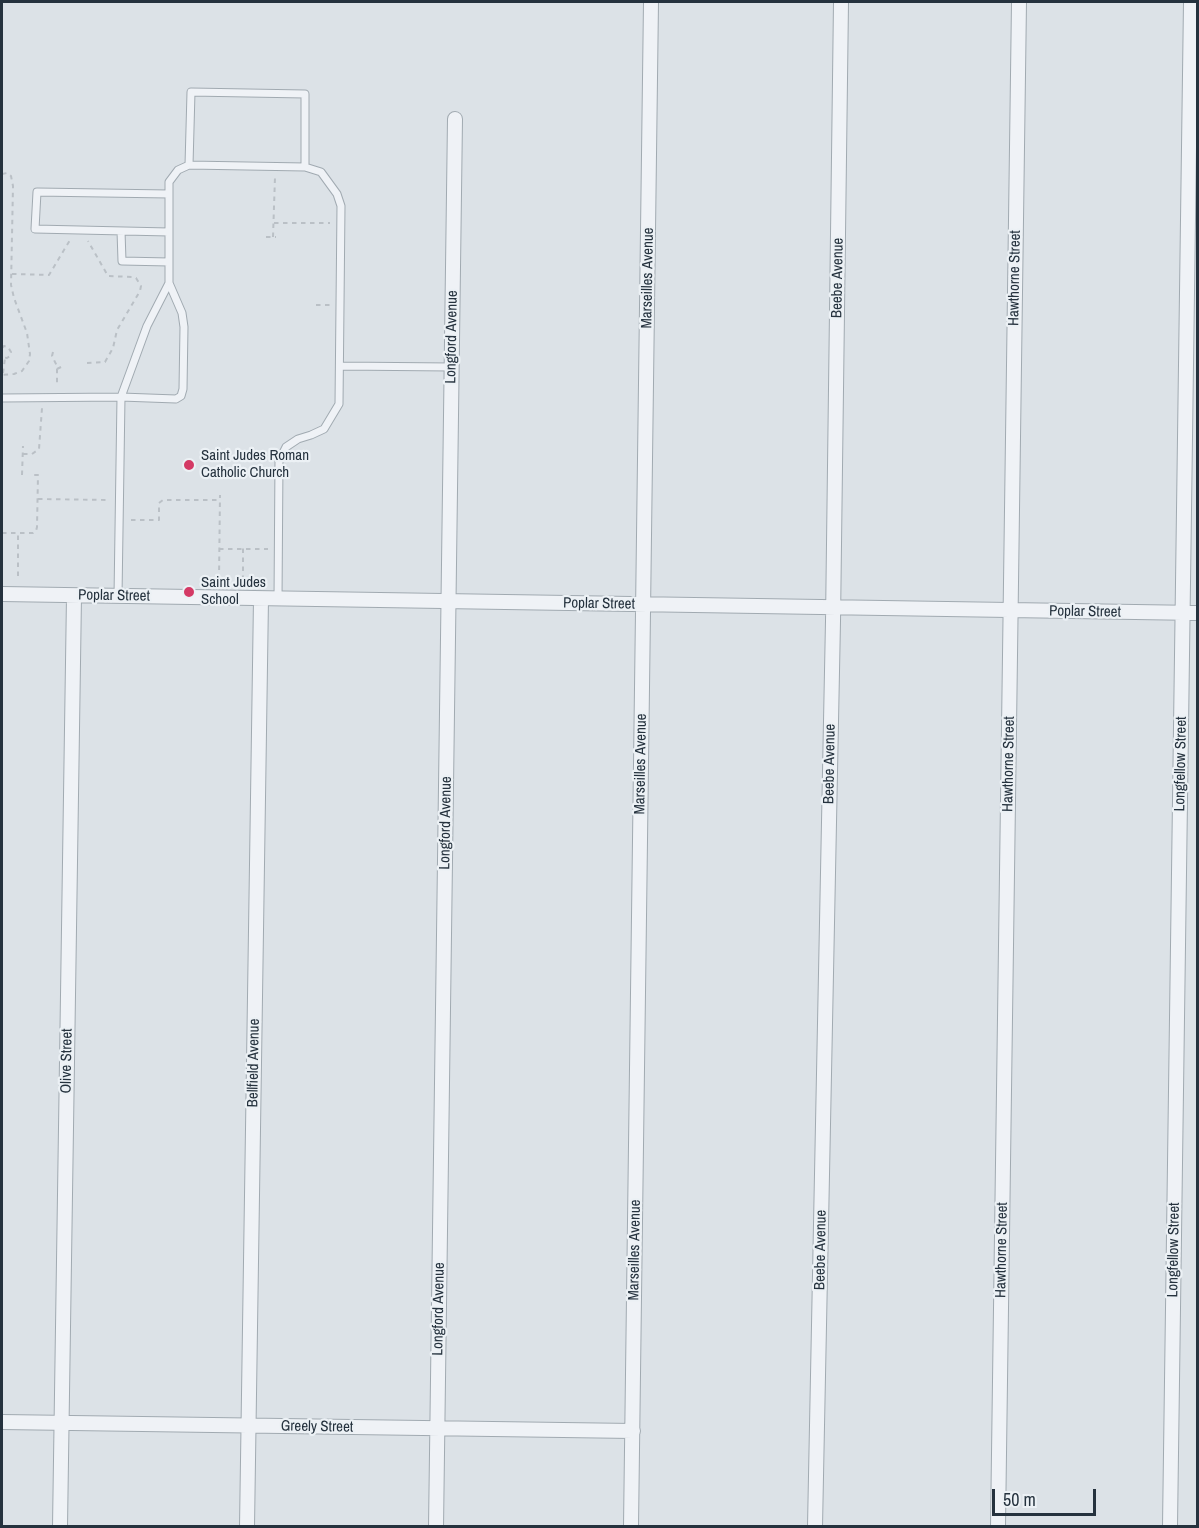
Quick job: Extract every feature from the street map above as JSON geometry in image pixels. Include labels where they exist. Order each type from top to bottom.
[{"type":"street","name":"Marseilles Avenue","points":[[631,1527],[651,2]]},
{"type":"street","name":"Beebe Avenue","points":[[815,1527],[834,608],[841,2]]},
{"type":"street","name":"Hawthorne Street","points":[[998,1527],[1019,2]]},
{"type":"street","name":"Longfellow Street","points":[[1170,1527],[1191,2]]},
{"type":"street","name":"Longford Avenue","points":[[436,1527],[455,119]]},
{"type":"street","name":"Poplar Street","points":[[2,594],[1197,613]]},
{"type":"street","name":"Olive Street","points":[[60,1527],[74,596]]},
{"type":"street","name":"Bellfield Avenue","points":[[247,1527],[261,599]]},
{"type":"street","name":"Greely Street","points":[[2,1422],[633,1431]]},
{"type":"lane","points":[[189,165],[191,92],[305,94],[305,167]]},
{"type":"lane","points":[[2,398],[176,399],[181,396],[183,389],[183,320],[169,284],[169,182],[178,170],[189,165],[305,167],[321,172],[337,194],[341,206],[339,404],[324,429],[298,439],[286,447],[279,461],[278,599]]},
{"type":"lane","points":[[169,194],[37,192],[35,229],[169,232]]},
{"type":"lane","points":[[122,231],[122,261],[169,262]]},
{"type":"lane","points":[[118,596],[121,397],[147,326],[169,284]]},
{"type":"lane","points":[[340,366],[452,367]]},
{"type":"path","points":[[2,174],[7,172],[11,176],[13,186],[11,285],[29,339],[29,361],[22,370],[14,374],[2,374],[3,358],[10,356],[11,350],[6,346],[2,348]]},
{"type":"path","points":[[266,237],[274,237],[275,175]]},
{"type":"path","points":[[274,222],[332,223]]},
{"type":"path","points":[[12,274],[49,275],[74,237]]},
{"type":"path","points":[[85,237],[108,276],[136,278],[141,286],[117,330],[113,348],[105,362],[87,363]]},
{"type":"path","points":[[316,305],[337,306]]},
{"type":"path","points":[[53,352],[52,356],[57,369],[57,384]]},
{"type":"path","points":[[57,369],[65,365]]},
{"type":"path","points":[[22,454],[32,454],[39,449],[42,406]]},
{"type":"path","points":[[22,476],[23,446]]},
{"type":"path","points":[[2,533],[33,533],[36,531],[38,475],[31,475]]},
{"type":"path","points":[[219,579],[220,495]]},
{"type":"path","points":[[38,499],[112,500]]},
{"type":"path","points":[[131,520],[159,520],[159,503],[162,500],[220,500]]},
{"type":"path","points":[[18,533],[18,576]]},
{"type":"path","points":[[243,548],[243,580]]},
{"type":"path","points":[[219,549],[272,549]]},
{"type":"place","name":"Saint Judes Roman Catholic Church","points":[[189,465]]},
{"type":"place","name":"Saint Judes School","points":[[189,592]]}]
